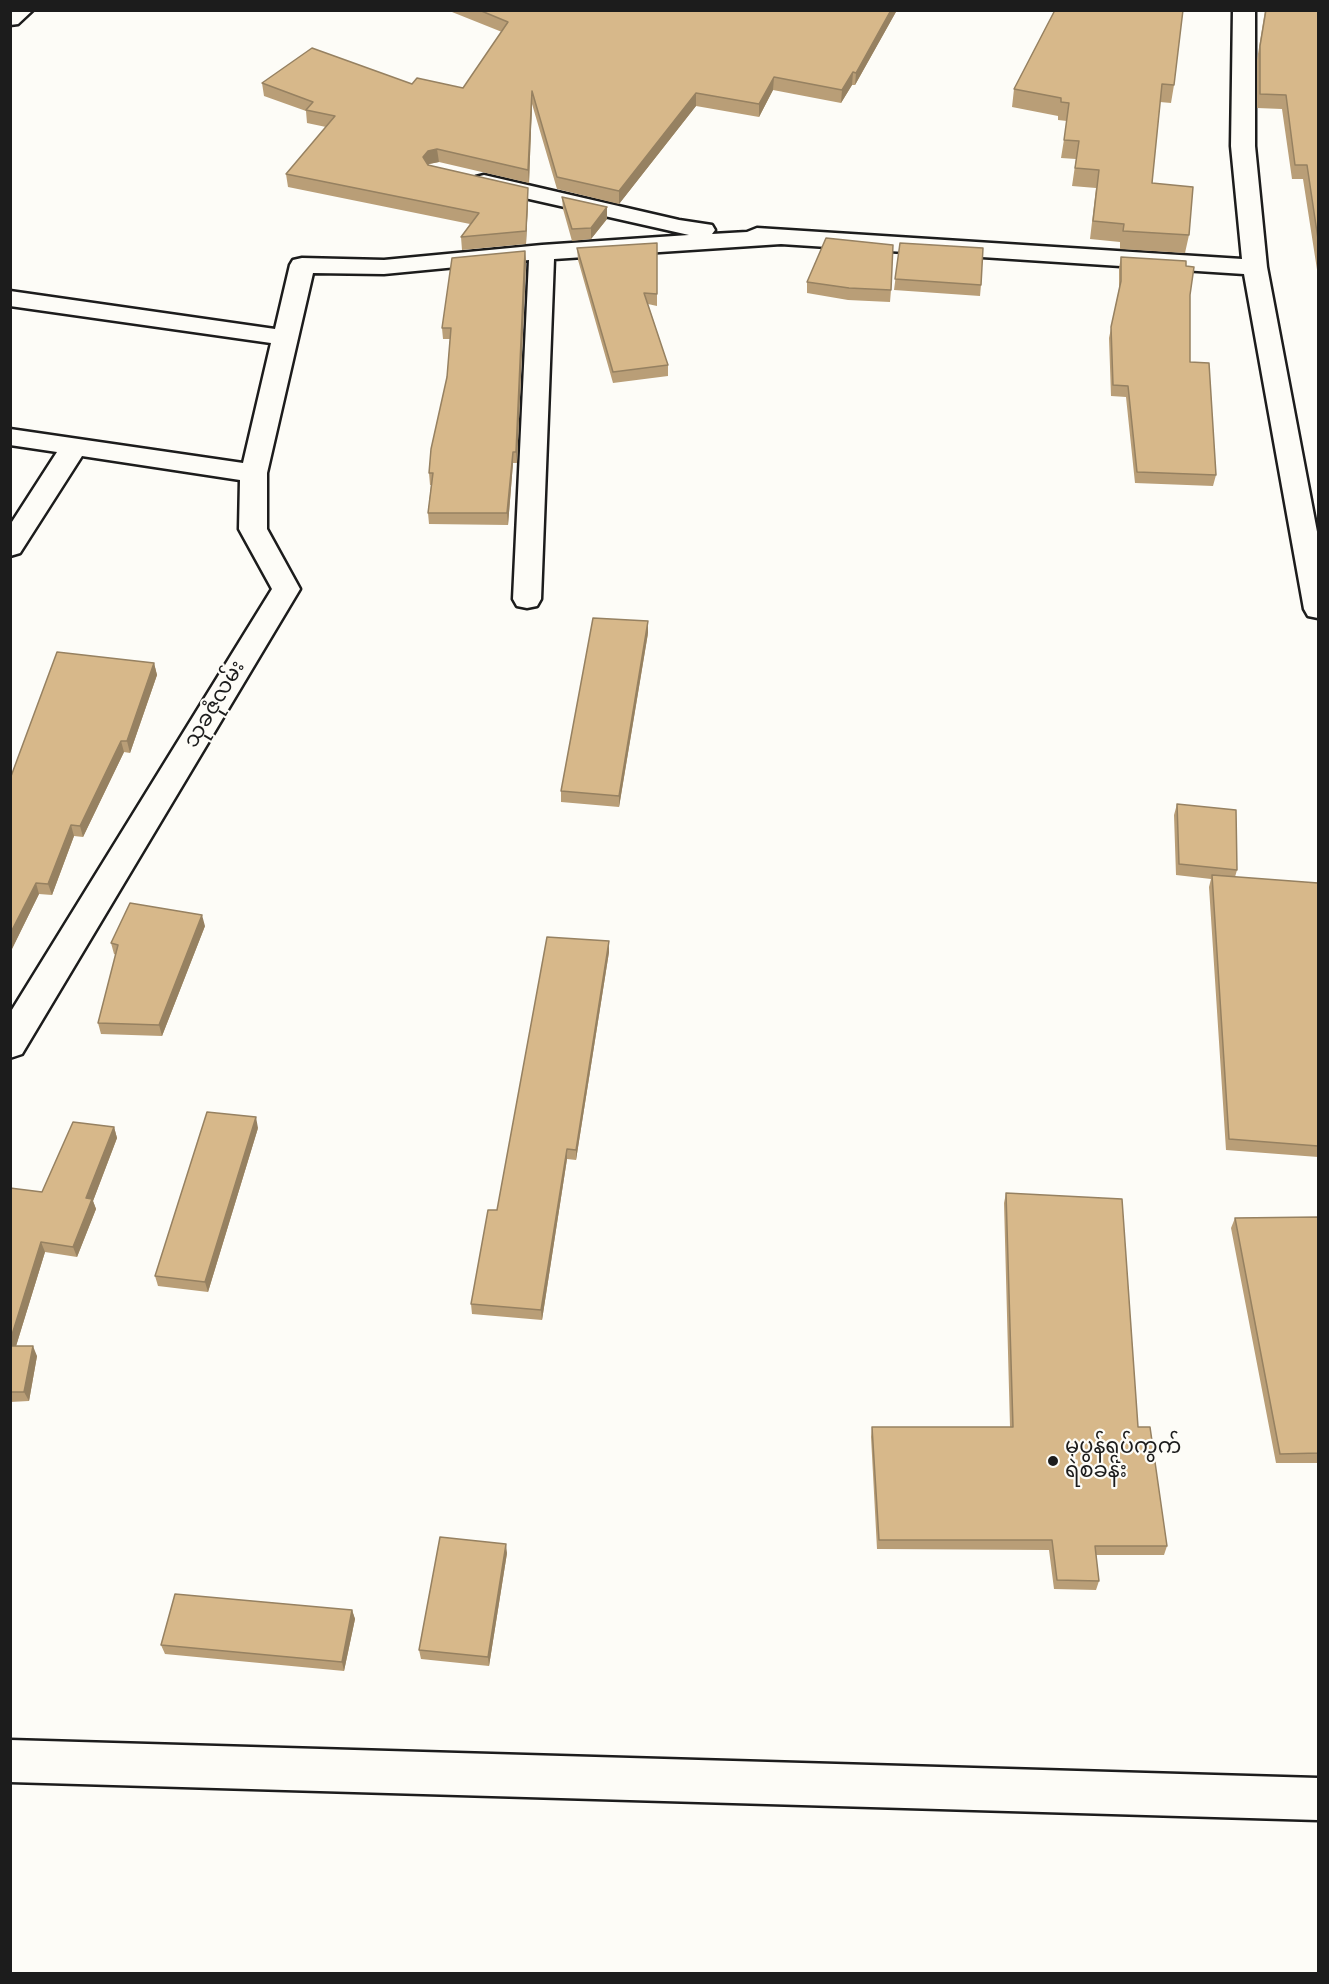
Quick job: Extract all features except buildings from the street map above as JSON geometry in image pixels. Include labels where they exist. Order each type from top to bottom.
[{"type":"street","points":[[10,19],[22,10]]},
{"type":"street","points":[[1244,10],[1244,146],[1255,267],[1318,609]]},
{"type":"street","points":[[461,176],[679,227],[778,237],[1255,267]]},
{"type":"street","points":[[527,599],[542,252],[778,237]]},
{"type":"street","name":"သုခဇုံလမ်း","points":[[10,1045],[286,589],[253,529],[254,473],[302,265],[384,267],[542,252]]},
{"type":"street","points":[[10,298],[286,338]]},
{"type":"street","points":[[10,437],[254,473]]},
{"type":"street","points":[[10,547],[74,447]]},
{"type":"street","points":[[10,1761],[1318,1799]]},
{"type":"place","name":"မုပွန်ရပ်ကွက် ရဲစခန်း","points":[[1053,1461]]}]
